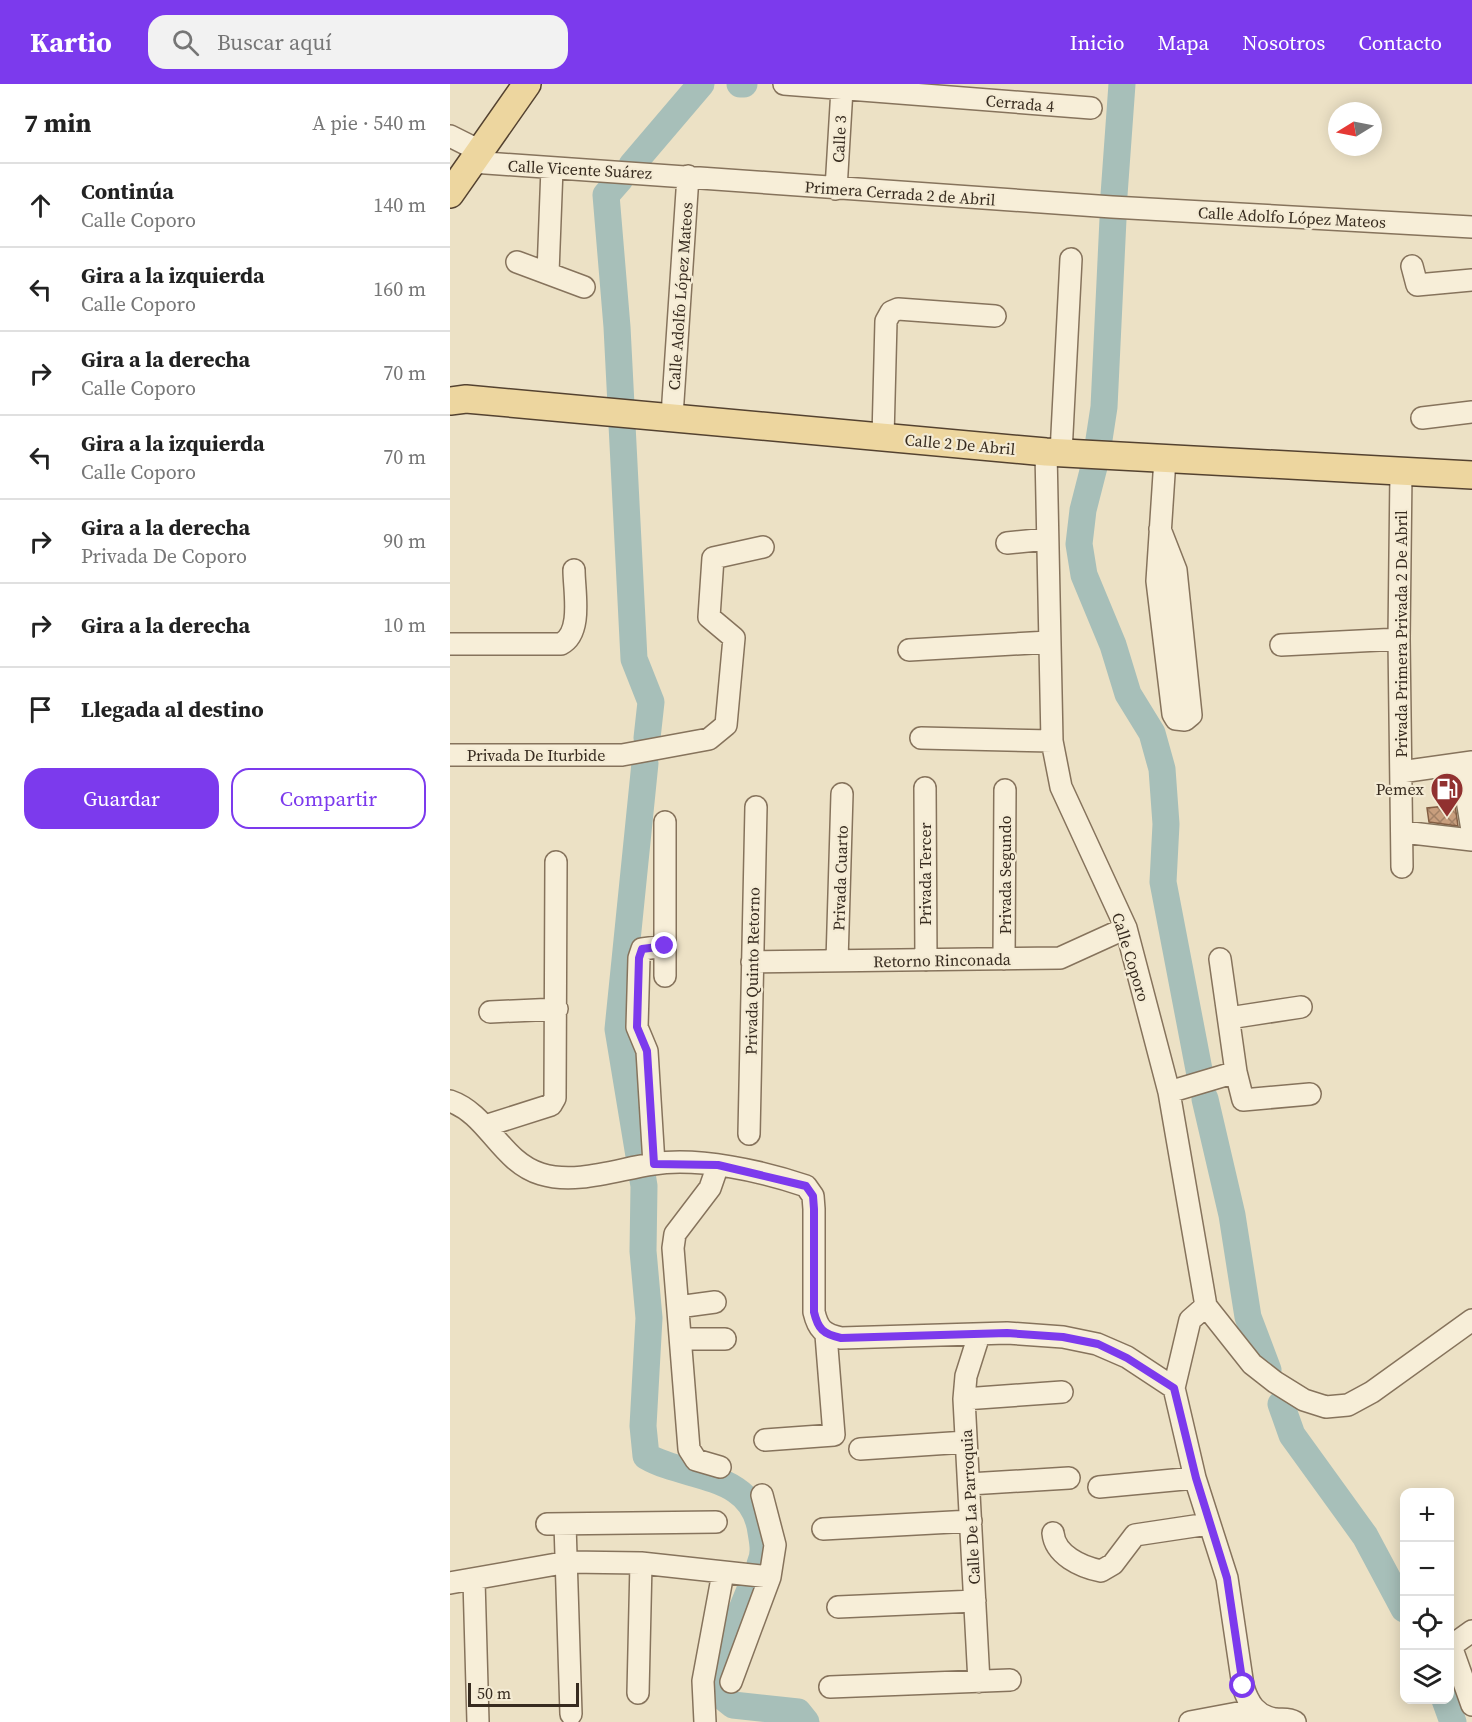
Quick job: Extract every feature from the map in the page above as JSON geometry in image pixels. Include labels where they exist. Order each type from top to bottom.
[{"type":"main road","points":[[450,194],[527,84]]},
{"type":"main road","name":"Calle 2 De Abril","points":[[450,401],[466,399],[672,416],[1053,452],[1402,473],[1472,475]]},
{"type":"main road","points":[[1402,473],[1426,482],[1472,486]]},
{"type":"street","name":"Cerrada 4","points":[[784,84],[982,92],[1091,108]]},
{"type":"street","name":"Calle 3","points":[[836,189],[844,86]]},
{"type":"street","points":[[450,136],[476,157]]},
{"type":"street","name":"Calle Vicente Suárez","points":[[476,157],[552,168],[688,176]]},
{"type":"street","points":[[548,273],[552,168]]},
{"type":"street","name":"Primera Cerrada 2 de Abril","points":[[688,176],[836,189],[1112,207]]},
{"type":"street","name":"Calle Adolfo López Mateos","points":[[672,416],[688,176]]},
{"type":"street","name":"Calle Adolfo López Mateos","points":[[1112,207],[1472,227]]},
{"type":"street","name":"Calle Coporo","points":[[1071,259],[1047,539],[1052,741],[1061,787],[1126,928],[1169,1092],[1206,1306]]},
{"type":"street","points":[[518,262],[584,287]]},
{"type":"street","points":[[1412,266],[1417,285],[1472,280]]},
{"type":"street","points":[[883,437],[886,321],[891,312],[898,309],[995,316]]},
{"type":"street","points":[[1422,418],[1472,412]]},
{"type":"street","points":[[1160,529],[1176,570],[1191,715],[1185,720],[1176,719],[1173,714],[1157,581],[1160,529],[1165,459]]},
{"type":"street","name":"Privada Primera Privada 2 De Abril","points":[[1402,473],[1399,639],[1402,867]]},
{"type":"street","points":[[1007,543],[1047,539]]},
{"type":"street","name":"Privada De Iturbide","points":[[450,755],[622,755],[709,739],[726,725],[734,638],[709,617],[713,558],[763,547]]},
{"type":"street","points":[[450,644],[561,644],[569,640],[574,629],[574,570]]},
{"type":"street","points":[[1281,645],[1399,639]]},
{"type":"street","points":[[909,650],[1049,642]]},
{"type":"street","points":[[921,738],[1052,741]]},
{"type":"street","points":[[1401,772],[1472,762]]},
{"type":"street","points":[[1472,771],[1463,776],[1472,830]]},
{"type":"street","name":"Privada Tercer","points":[[925,788],[926,960]]},
{"type":"street","name":"Privada Segundo","points":[[1004,959],[1005,790]]},
{"type":"street","name":"Privada Cuarto","points":[[837,961],[842,794]]},
{"type":"street","name":"Privada Quinto Retorno","points":[[749,1134],[756,807]]},
{"type":"street","points":[[665,822],[665,976]]},
{"type":"street","points":[[1403,832],[1472,840]]},
{"type":"street","points":[[485,1126],[551,1105],[555,1098],[556,862]]},
{"type":"street","name":"Retorno Rinconada","points":[[752,962],[1068,956],[1126,928]]},
{"type":"street","points":[[654,1164],[647,1051],[637,1027],[639,958],[642,949],[665,946]]},
{"type":"street","points":[[1220,959],[1236,1072],[1243,1100],[1310,1094]]},
{"type":"street","points":[[1229,1018],[1301,1007]]},
{"type":"street","points":[[490,1012],[557,1009]]},
{"type":"street","points":[[1169,1092],[1236,1072]]},
{"type":"street","points":[[450,1101],[464,1106],[517,1163],[541,1174],[565,1177],[628,1170],[654,1164],[718,1165],[806,1186],[813,1196],[814,1312],[817,1326],[826,1335],[841,1338],[1007,1333],[1063,1337],[1098,1344],[1127,1358],[1174,1388]]},
{"type":"street","points":[[718,1165],[710,1188],[675,1234],[673,1248],[691,1456],[702,1463],[720,1467]]},
{"type":"street","points":[[678,1306],[715,1302]]},
{"type":"street","points":[[1264,1718],[1243,1686],[1225,1568],[1208,1524],[1174,1388],[1190,1320],[1197,1311],[1206,1306],[1252,1364],[1304,1400],[1326,1407],[1348,1405],[1372,1392],[1472,1320]]},
{"type":"street","points":[[765,1440],[834,1435],[826,1335]]},
{"type":"street","name":"Calle De La Parroquia","points":[[979,1335],[966,1376],[964,1399],[979,1682]]},
{"type":"street","points":[[681,1339],[725,1339]]},
{"type":"street","points":[[964,1399],[1062,1392]]},
{"type":"street","points":[[860,1449],[966,1442]]},
{"type":"street","points":[[969,1484],[1069,1478]]},
{"type":"street","points":[[1099,1487],[1196,1478]]},
{"type":"street","points":[[731,1682],[770,1577],[775,1545],[762,1495]]},
{"type":"street","points":[[823,1530],[971,1521]]},
{"type":"street","points":[[571,1714],[568,1562],[556,1524],[716,1522]]},
{"type":"street","points":[[1053,1533],[1057,1548],[1062,1553],[1101,1571],[1113,1564],[1135,1535],[1208,1524]]},
{"type":"street","points":[[450,1583],[568,1562],[641,1563],[770,1577]]},
{"type":"street","points":[[638,1693],[641,1563]]},
{"type":"street","points":[[708,1719],[703,1681],[723,1573]]},
{"type":"street","points":[[474,1580],[478,1722]]},
{"type":"street","points":[[838,1606],[975,1601]]},
{"type":"street","points":[[1454,1643],[1472,1631]]},
{"type":"street","points":[[1451,1650],[1472,1705]]},
{"type":"street","points":[[830,1687],[1010,1680]]},
{"type":"street","points":[[1190,1722],[1264,1718],[1295,1722]]},
{"type":"building","points":[[1455,805],[1458,826],[1429,822],[1427,808]]},
{"type":"waterway","points":[[632,165],[701,84]]},
{"type":"waterway","points":[[1114,195],[1122,84]]},
{"type":"waterway","points":[[620,179],[606,195],[617,327],[634,659],[651,702],[647,738]]},
{"type":"waterway","points":[[1098,446],[1104,407],[1113,219]]},
{"type":"waterway","points":[[1095,463],[1083,510],[1079,544],[1084,575],[1113,645],[1128,694],[1152,733],[1162,769],[1166,824],[1163,882],[1200,1075]]},
{"type":"waterway","points":[[645,763],[618,1029],[644,1186],[643,1251],[649,1318],[643,1426],[646,1456],[662,1464],[716,1480],[732,1487],[745,1498],[755,1512],[761,1532],[763,1552],[760,1564]]},
{"type":"waterway","points":[[1205,1099],[1232,1215],[1248,1317],[1268,1370]]},
{"type":"waterway","points":[[1281,1404],[1292,1435],[1365,1536],[1400,1602]]},
{"type":"waterway","points":[[751,1587],[724,1653],[718,1693],[733,1705],[798,1712],[806,1722]]},
{"type":"waterway","points":[[1446,1704],[1453,1722]]},
{"type":"place","name":"Pemex","points":[[1447,818]]},
{"type":"route","points":[[665,946],[649,946],[642,949],[639,958],[637,1027],[647,1051],[654,1164],[679,1162],[718,1165],[806,1186],[813,1196],[814,1209],[814,1312],[817,1326],[826,1335],[841,1338],[1007,1333],[1063,1337],[1098,1344],[1127,1358],[1174,1388],[1208,1524],[1223,1559],[1243,1686]]}]
